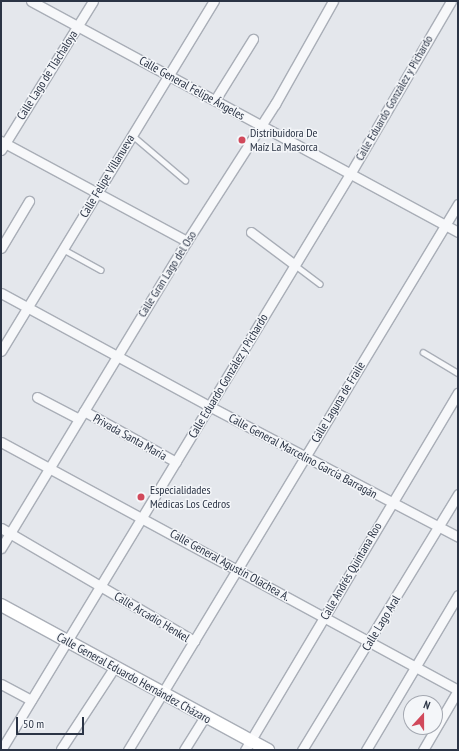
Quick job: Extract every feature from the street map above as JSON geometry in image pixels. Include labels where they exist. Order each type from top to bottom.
[{"type":"main road","name":"Calle General Eduardo Hernández Cházaro","points":[[1,605],[205,717],[247,745],[268,750]]},
{"type":"street","name":"Calle General Felipe Ángeles","points":[[31,1],[458,232]]},
{"type":"street","name":"Calle Lago de Tlachaloya","points":[[2,145],[93,1]]},
{"type":"street","name":"Calle Felipe Villanueva","points":[[1,351],[214,1]]},
{"type":"street","name":"Calle Gran Lago del Oso","points":[[1,548],[116,356],[187,241],[261,126],[333,1]]},
{"type":"street","name":"Calle Eduardo González y Pichardo","points":[[3,749],[66,642],[350,174],[451,1]]},
{"type":"street","points":[[215,100],[253,39]]},
{"type":"street","points":[[2,145],[187,241]]},
{"type":"street","points":[[1,248],[29,202]]},
{"type":"street","name":"Calle Laguna de Fraile","points":[[194,641],[458,204]]},
{"type":"street","points":[[251,232],[295,265]]},
{"type":"street","name":"Calle General Marcelino García Barragán","points":[[1,293],[209,406],[458,537]]},
{"type":"street","name":"Calle Andrés Quintana Roo","points":[[247,745],[458,394]]},
{"type":"street","name":"Privada Santa María","points":[[37,396],[81,415],[176,462]]},
{"type":"street","name":"Calle General Agustín Olachea A.","points":[[1,442],[50,467],[458,690]]},
{"type":"street","name":"Calle Lago Aral","points":[[302,750],[370,642],[458,494]]},
{"type":"street","name":"Calle Arcadio Henkel","points":[[1,528],[194,641],[128,750]]},
{"type":"street","points":[[366,750],[414,667],[456,602]]},
{"type":"street","points":[[61,749],[114,668]]},
{"type":"street","points":[[1,684],[31,700]]},
{"type":"street","points":[[423,750],[458,690]]},
{"type":"street","points":[[184,750],[205,717]]},
{"type":"lane","points":[[132,135],[185,180]]},
{"type":"lane","points":[[63,249],[101,270]]},
{"type":"lane","points":[[295,265],[320,284]]},
{"type":"lane","points":[[423,352],[458,373]]},
{"type":"place","name":"Distribuidora De Maíz La Masorca","points":[[242,140]]},
{"type":"place","name":"Especialidades Medicas Los Cedros","points":[[141,497]]}]
